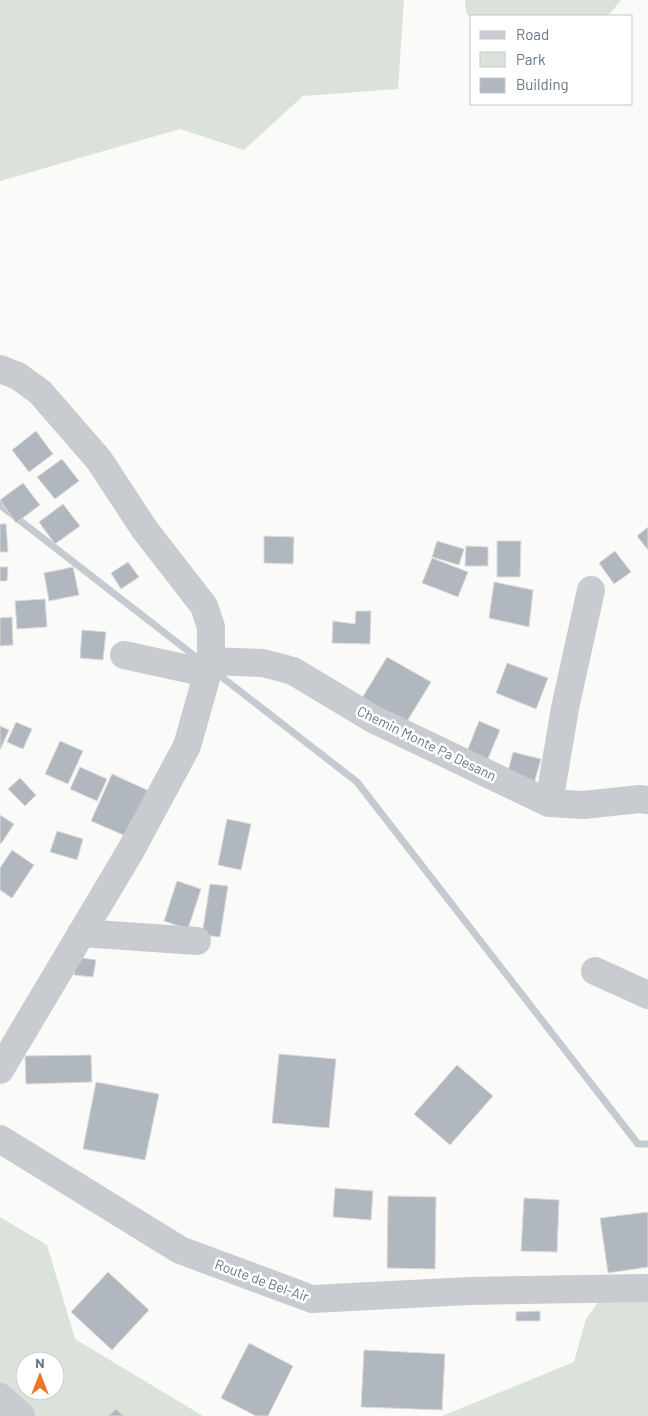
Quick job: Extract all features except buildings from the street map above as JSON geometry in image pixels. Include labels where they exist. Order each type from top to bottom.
[{"type":"street","points":[[0,369],[18,376],[40,392],[99,460],[146,530],[204,606],[211,627],[209,667],[187,746],[131,850],[0,1070]]},
{"type":"street","points":[[549,803],[566,708],[591,590]]},
{"type":"street","name":"Chemin Monte Pa Desann","points":[[124,655],[209,667],[263,663],[293,671],[374,719],[549,803],[582,805],[640,799],[648,800]]},
{"type":"street","points":[[82,933],[197,941]]},
{"type":"street","points":[[595,971],[648,995]]},
{"type":"street","name":"Route de Bel-Air","points":[[0,1139],[180,1250],[312,1300],[470,1291],[648,1288]]},
{"type":"street","points":[[0,1397],[21,1416]]},
{"type":"green space","points":[[0,0],[404,0],[398,89],[303,96],[244,150],[180,129],[0,181]]},
{"type":"green space","points":[[465,0],[621,0],[609,15],[470,15],[470,18],[466,13]]},
{"type":"green space","points":[[0,1217],[47,1245],[75,1339],[203,1416],[0,1416]]},
{"type":"green space","points":[[648,1276],[648,1416],[442,1416],[574,1362],[586,1319],[610,1286]]},
{"type":"waterway","points":[[0,505],[201,661]]},
{"type":"waterway","points":[[214,671],[357,782],[638,1144],[648,1144]]}]
